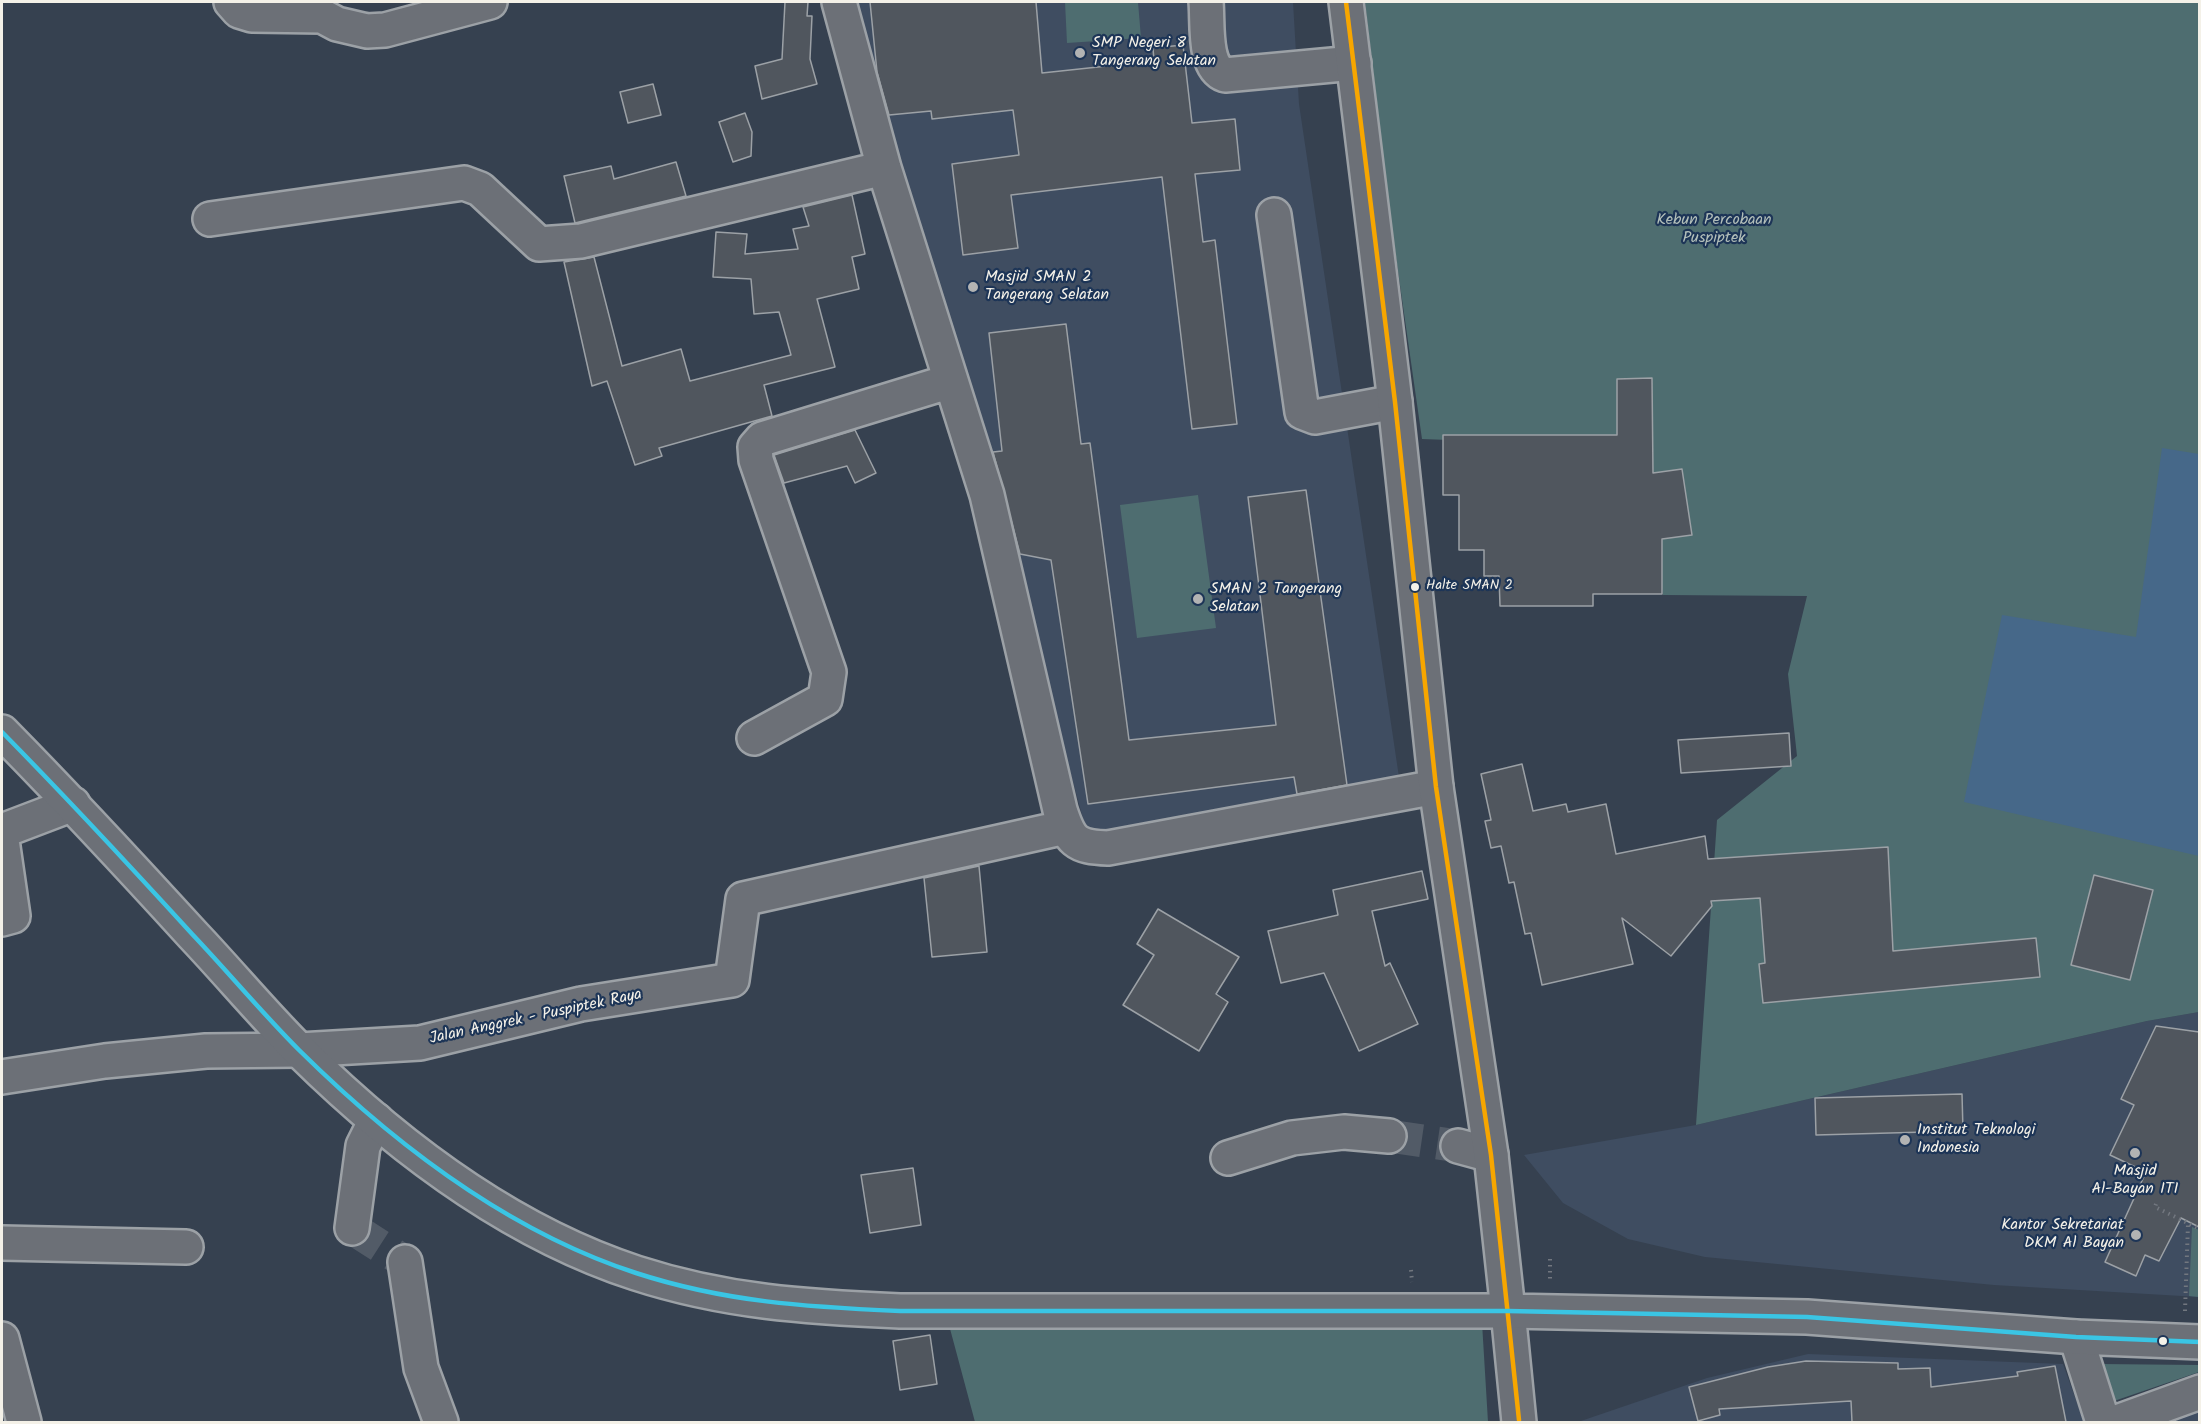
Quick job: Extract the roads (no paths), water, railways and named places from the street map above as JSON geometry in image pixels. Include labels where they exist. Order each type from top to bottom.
[{"type":"street","points":[[231,2],[239,11],[252,15],[322,16],[337,24],[367,32],[385,30],[490,2]]},
{"type":"street","points":[[839,2],[884,168],[987,495],[1066,827],[1071,837],[1080,845],[1108,848],[1436,787]]},
{"type":"street","points":[[1206,2],[1211,63],[1218,72],[1226,75],[1354,63]]},
{"type":"street","points":[[1346,2],[1395,402],[1436,787],[1491,1155],[1519,1422]]},
{"type":"street","points":[[210,219],[464,183],[480,189],[539,244],[555,245],[581,241],[884,168]]},
{"type":"street","points":[[1274,215],[1302,412],[1315,417],[1395,402]]},
{"type":"street","points":[[754,738],[825,699],[829,672],[756,460],[755,447],[762,439],[951,381]]},
{"type":"street","points":[[2,732],[73,804],[299,1050],[376,1120],[434,1166],[504,1213],[566,1245],[634,1272],[745,1300],[822,1308],[900,1311],[1508,1311],[1807,1317],[2076,1336],[2199,1342]]},
{"type":"street","points":[[2,831],[73,804]]},
{"type":"street","name":"Jalan Anggrek - Puspiptek Raya","points":[[2,1077],[105,1061],[206,1051],[299,1050],[420,1043],[581,1004],[732,980],[742,899],[908,860],[1066,827]]},
{"type":"street","points":[[2,840],[13,916],[2,919]]},
{"type":"street","points":[[352,1228],[363,1146],[376,1120]]},
{"type":"street","points":[[1228,1158],[1292,1138],[1344,1132],[1389,1136]]},
{"type":"street","points":[[1458,1146],[1491,1155]]},
{"type":"street","points":[[2,1244],[186,1247]]},
{"type":"street","points":[[405,1262],[422,1368],[441,1422]]},
{"type":"street","points":[[2076,1336],[2103,1422]]},
{"type":"street","points":[[2,1339],[24,1422]]},
{"type":"street","points":[[2137,1419],[2199,1392]]},
{"type":"tunnel","points":[[1389,1136],[1458,1146]]},
{"type":"tunnel","points":[[352,1228],[405,1262]]},
{"type":"place","name":"SMP Negeri 8 Tangerang Selatan","points":[[1080,53]]},
{"type":"place","name":"Masjid SMAN 2 Tangerang Selatan","points":[[973,287]]},
{"type":"place","name":"Halte SMAN 2","points":[[1415,587]]},
{"type":"place","name":"SMAN 2 Tangerang Selatan","points":[[1198,599]]},
{"type":"place","name":"Institut Teknologi Indonesia","points":[[1905,1140]]},
{"type":"place","name":"Masjid Al-Bayan ITI","points":[[2135,1153]]},
{"type":"place","name":"Kantor Sekretariat DKM Al Bayan","points":[[2136,1235]]},
{"type":"park label","name":"Kebun Percobaan Puspiptek","points":[[1714,230]]}]
